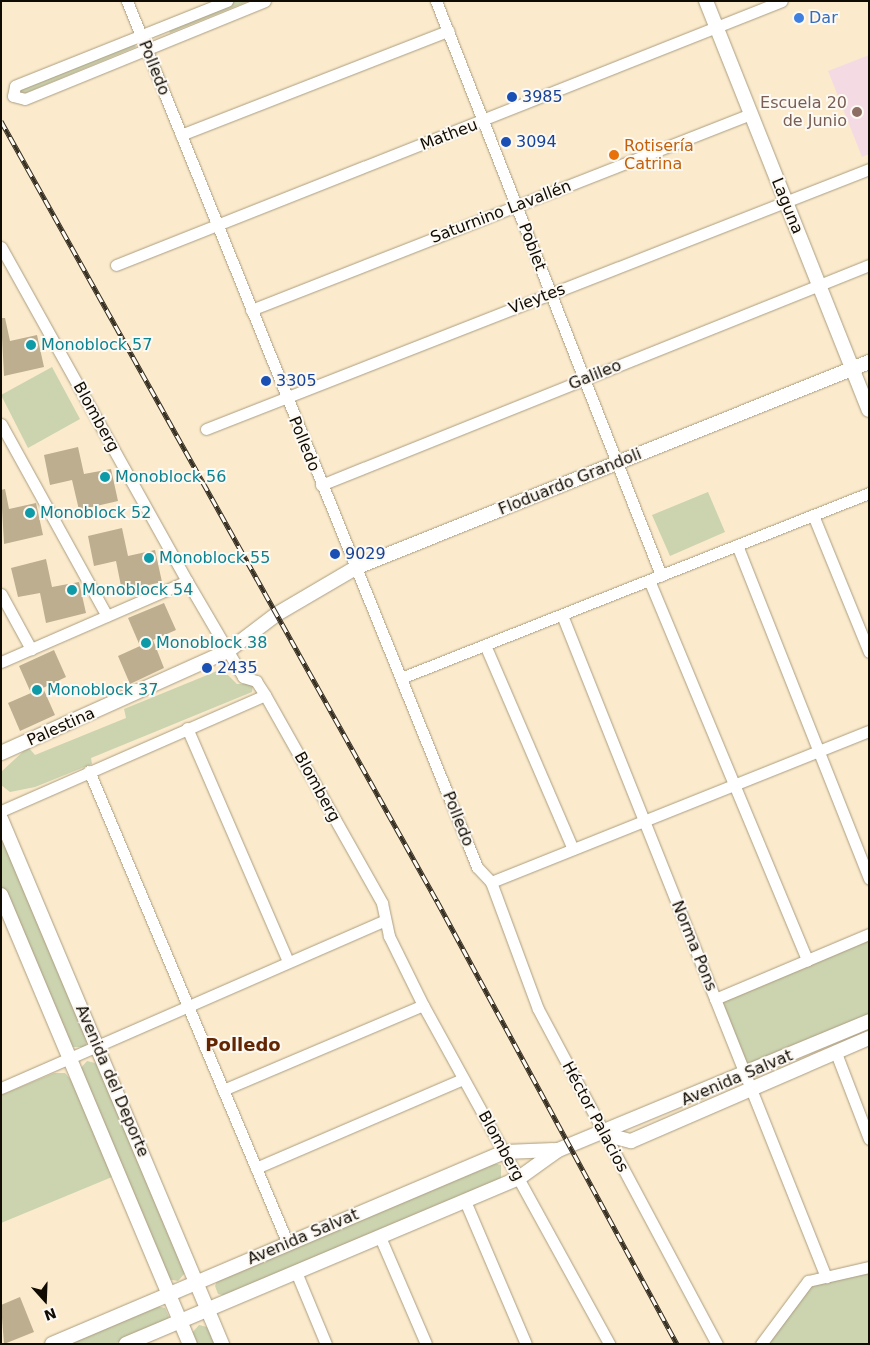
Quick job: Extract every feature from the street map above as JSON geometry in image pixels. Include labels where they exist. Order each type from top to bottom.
[{"type":"street","name":"Polledo","points":[[127,1],[477,867],[490,882]]},
{"type":"street","points":[[228,1],[15,86],[13,96],[20,100],[265,1]]},
{"type":"street","name":"Poblet","points":[[436,1],[661,576]]},
{"type":"street","name":"Laguna","points":[[706,1],[869,410]]},
{"type":"street","name":"Matheu","points":[[116,265],[482,122],[782,1]]},
{"type":"street","points":[[181,135],[448,31]]},
{"type":"street","name":"Saturnino Lavallén","points":[[251,310],[751,114]]},
{"type":"street","name":"Vieytes","points":[[206,430],[869,170]]},
{"type":"street","name":"Blomberg","points":[[1,246],[242,677],[256,681],[265,695],[382,903],[389,936],[423,1005],[609,1344]]},
{"type":"street","name":"Galileo","points":[[321,485],[869,265]]},
{"type":"street","name":"Floduardo Grandoli","points":[[277,614],[357,567],[869,362]]},
{"type":"street","points":[[1,424],[107,616]]},
{"type":"street","points":[[401,678],[869,493]]},
{"type":"street","points":[[813,515],[869,652]]},
{"type":"street","points":[[737,546],[820,751],[869,879]]},
{"type":"street","points":[[649,580],[807,960]]},
{"type":"street","points":[[1,662],[187,581]]},
{"type":"street","points":[[1,594],[31,649]]},
{"type":"street","name":"Palestina","points":[[1,753],[228,651],[277,614]]},
{"type":"street","name":"Norma Pons","points":[[562,615],[826,1277]]},
{"type":"street","points":[[485,645],[573,849]]},
{"type":"street","points":[[1,810],[265,695]]},
{"type":"street","points":[[186,728],[288,961]]},
{"type":"street","points":[[490,882],[869,731]]},
{"type":"street","points":[[89,771],[190,1006],[288,1244]]},
{"type":"street","name":"Avenida del Deporte","points":[[1,819],[222,1344]]},
{"type":"street","name":"Héctor Palacios","points":[[490,882],[538,1009],[717,1344]]},
{"type":"street","name":"Avenida del Deporte","points":[[1,895],[190,1344]]},
{"type":"street","points":[[2,1086],[98,1048],[288,961],[386,920]]},
{"type":"street","points":[[715,999],[869,934]]},
{"type":"street","points":[[223,1090],[423,1005]]},
{"type":"street","name":"Avenida Salvat","points":[[126,1344],[519,1178],[558,1150],[604,1134],[869,1021]]},
{"type":"street","name":"Avenida Salvat","points":[[604,1134],[631,1141],[869,1038]]},
{"type":"street","points":[[836,1053],[869,1139]]},
{"type":"street","points":[[256,1168],[463,1079]]},
{"type":"street","name":"Avenida Salvat","points":[[52,1344],[505,1152],[558,1150]]},
{"type":"street","points":[[465,1201],[526,1344]]},
{"type":"street","points":[[380,1236],[426,1344]]},
{"type":"street","points":[[761,1344],[808,1281],[869,1268]]},
{"type":"street","points":[[296,1272],[326,1344]]},
{"type":"shaded area","name":"Escuela 20 de Junio","points":[[869,55],[869,154],[862,157],[828,71]]},
{"type":"green space","points":[[236,1],[249,1],[170,33],[168,29]]},
{"type":"green space","points":[[134,42],[136,47],[21,95],[18,90]]},
{"type":"green space","points":[[52,367],[80,419],[28,448],[1,395]]},
{"type":"green space","points":[[708,492],[725,532],[670,556],[652,515]]},
{"type":"green space","points":[[222,669],[237,684],[253,684],[252,692],[91,758],[92,764],[35,787],[10,792],[1,785],[1,772],[28,747],[35,755],[126,718],[124,709]]},
{"type":"green space","points":[[1,832],[88,1041],[85,1047],[69,1047],[1,886]]},
{"type":"green space","points":[[869,939],[869,1014],[748,1066],[721,1002]]},
{"type":"green space","points":[[87,1061],[99,1064],[185,1273],[178,1281],[167,1279],[80,1069]]},
{"type":"green space","points":[[54,1073],[65,1073],[74,1083],[112,1177],[1,1223],[1,1095]]},
{"type":"green space","points":[[493,1163],[501,1165],[501,1180],[226,1296],[218,1294],[215,1286],[217,1281]]},
{"type":"green space","points":[[869,1267],[869,1344],[761,1344],[808,1281]]},
{"type":"green space","points":[[157,1306],[165,1308],[169,1317],[164,1323],[114,1344],[65,1344]]},
{"type":"green space","points":[[199,1325],[211,1328],[217,1344],[194,1344],[192,1333]]},
{"type":"building","name":"Monoblock 57","points":[[1,318],[5,318],[10,341],[37,335],[44,367],[4,376]]},
{"type":"building","name":"Monoblock 56","points":[[78,447],[84,474],[111,469],[118,501],[79,510],[72,480],[50,485],[44,455]]},
{"type":"building","name":"Monoblock 52","points":[[5,489],[9,509],[36,503],[43,535],[4,544],[1,490]]},
{"type":"building","name":"Monoblock 55","points":[[122,528],[128,556],[155,550],[162,582],[122,591],[116,561],[94,566],[88,536]]},
{"type":"building","name":"Monoblock 54","points":[[46,559],[52,587],[79,582],[86,613],[46,623],[40,593],[18,597],[11,568]]},
{"type":"building","name":"Monoblock 38","points":[[164,603],[176,630],[153,640],[164,668],[130,684],[118,656],[140,646],[128,618]]},
{"type":"building","name":"Monoblock 37","points":[[54,650],[66,677],[43,688],[55,715],[20,731],[8,703],[31,693],[19,666]]},
{"type":"building","points":[[20,1297],[34,1332],[4,1344],[1,1305]]},
{"type":"railway","points":[[1,121],[437,901],[677,1344]]},
{"type":"place","name":"Dar","points":[[799,18]]},
{"type":"place","name":"3985","points":[[512,97]]},
{"type":"place","name":"Escuela 20 de Junio","points":[[857,112]]},
{"type":"place","name":"3094","points":[[506,142]]},
{"type":"place","name":"Rotisería Catrina","points":[[614,155]]},
{"type":"place","name":"Monoblock 57","points":[[31,345]]},
{"type":"place","name":"3305","points":[[266,381]]},
{"type":"place","name":"Monoblock 56","points":[[105,477]]},
{"type":"place","name":"Monoblock 52","points":[[30,513]]},
{"type":"place","name":"9029","points":[[335,554]]},
{"type":"place","name":"Monoblock 55","points":[[149,558]]},
{"type":"place","name":"Monoblock 54","points":[[72,590]]},
{"type":"place","name":"Monoblock 38","points":[[146,643]]},
{"type":"place","name":"2435","points":[[207,668]]},
{"type":"place","name":"Monoblock 37","points":[[37,690]]},
{"type":"district","name":"Polledo","points":[[243,1045]]}]
